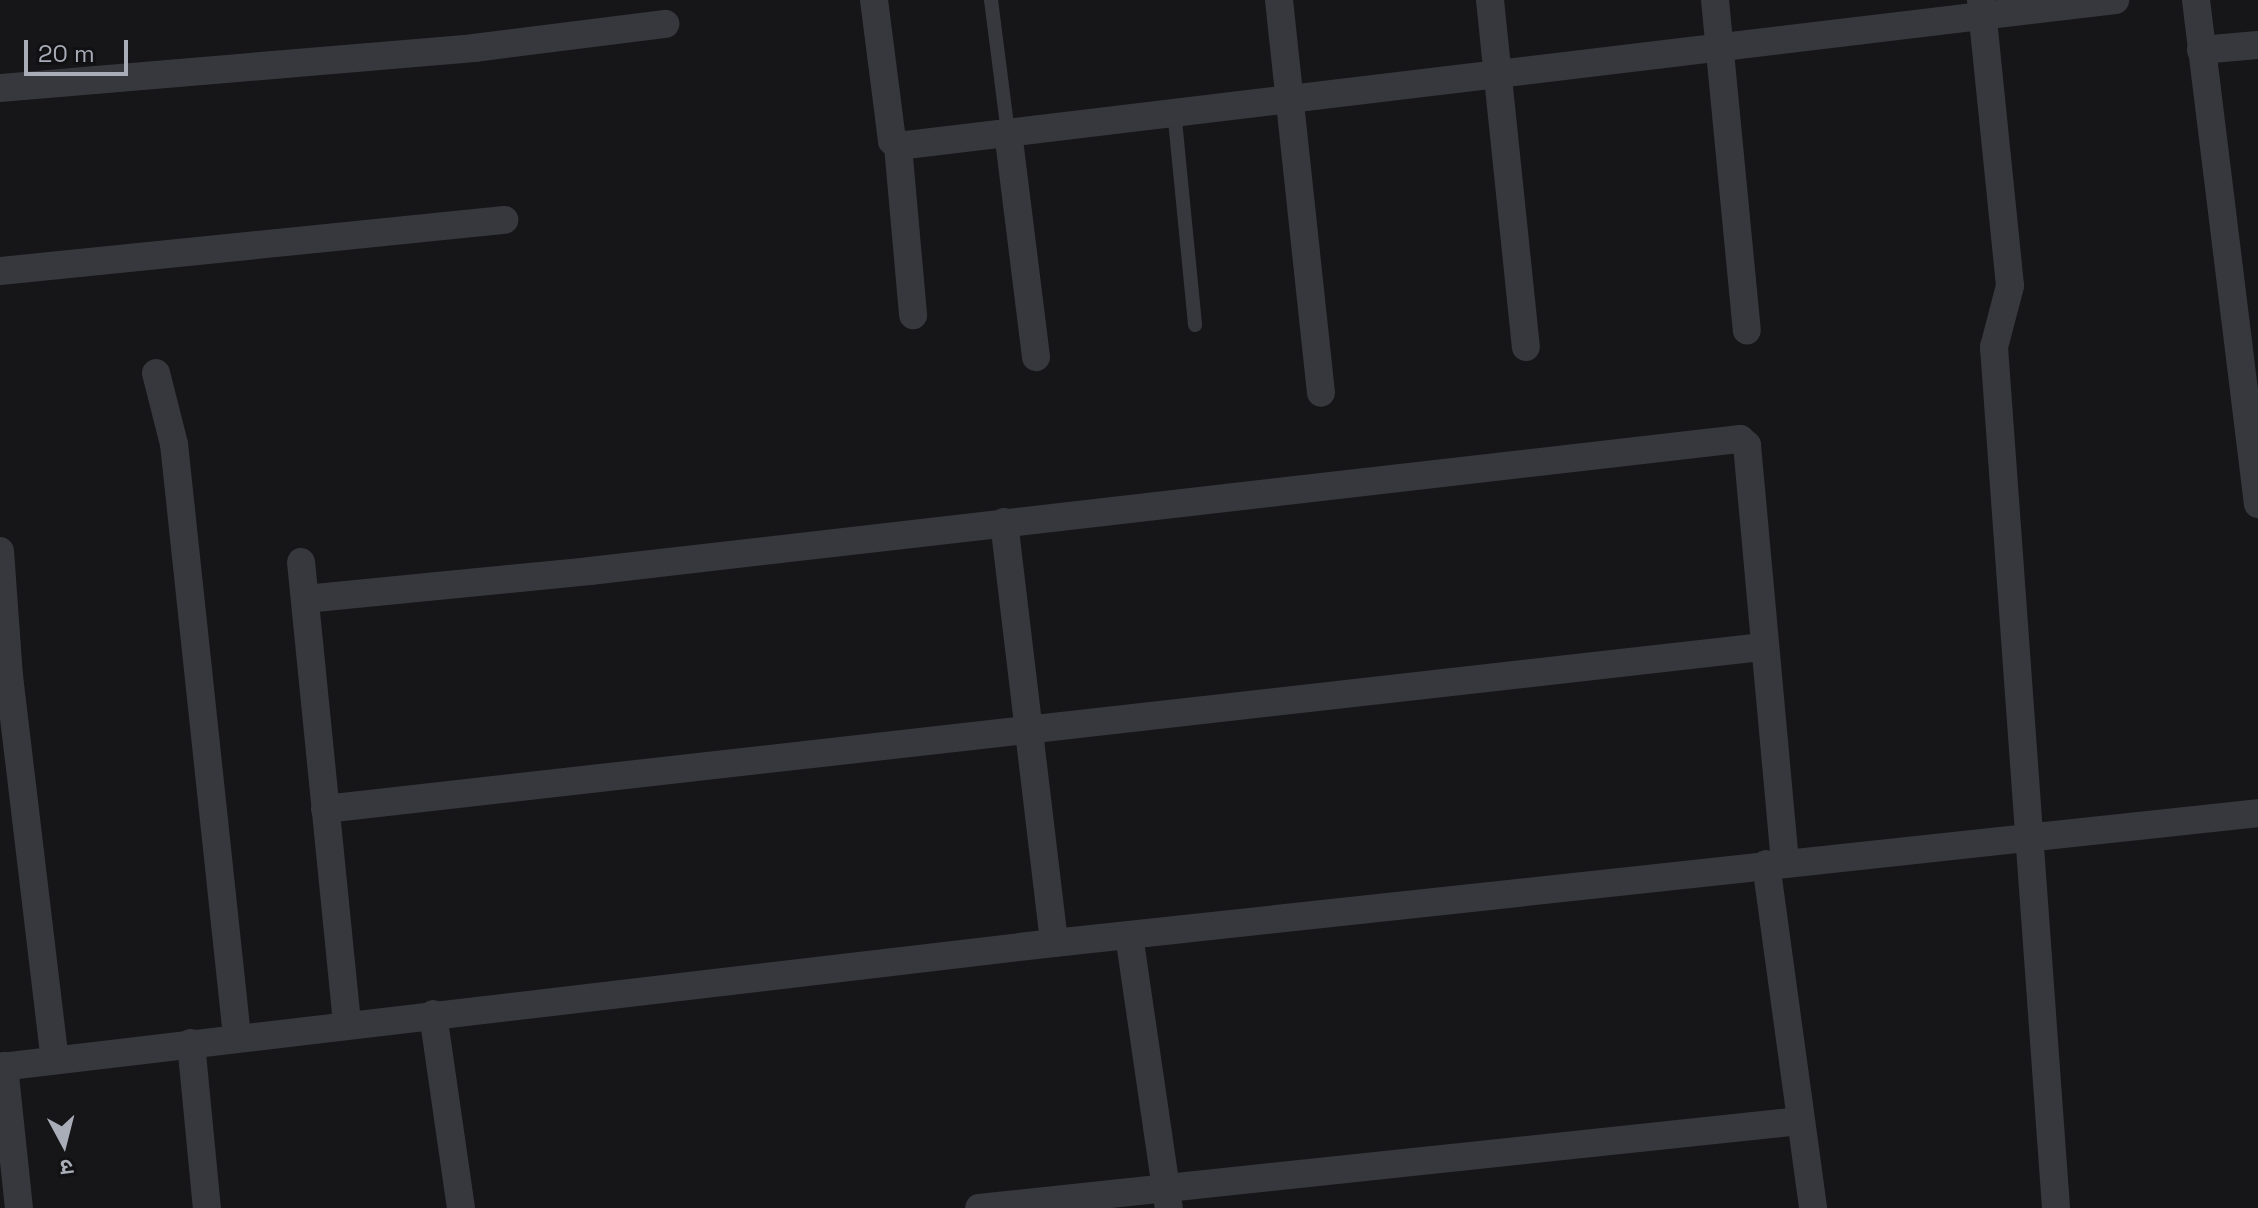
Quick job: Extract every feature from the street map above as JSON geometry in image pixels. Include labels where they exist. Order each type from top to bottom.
[{"type":"street","points":[[874,0],[892,141],[898,146],[913,315]]},
{"type":"street","points":[[1279,0],[1321,393]]},
{"type":"street","points":[[1490,0],[1495,72],[1526,347]]},
{"type":"street","points":[[1715,0],[1717,47],[1747,330]]},
{"type":"street","points":[[898,146],[1289,96],[1717,47],[1982,8],[2115,0]]},
{"type":"street","points":[[2196,0],[2258,504]]},
{"type":"street","points":[[1982,8],[2010,286],[1994,347],[2056,1208]]},
{"type":"street","points":[[0,88],[474,48],[665,24]]},
{"type":"street","points":[[2201,50],[2258,45]]},
{"type":"street","points":[[1008,132],[1036,357]]},
{"type":"street","points":[[0,271],[504,220]]},
{"type":"street","points":[[156,373],[174,444],[237,1036]]},
{"type":"street","points":[[305,599],[1740,439],[1746,441],[1763,647],[1775,863],[1800,1121],[1813,1208]]},
{"type":"street","points":[[1004,522],[1054,943]]},
{"type":"street","points":[[0,551],[9,676],[55,1060]]},
{"type":"street","points":[[301,562],[347,1024]]},
{"type":"street","points":[[325,809],[1763,647]]},
{"type":"street","points":[[19,1208],[2,1066],[237,1036],[1054,943],[2258,813]]},
{"type":"street","points":[[1129,935],[1167,1198]]},
{"type":"street","points":[[433,1014],[461,1208]]},
{"type":"street","points":[[191,1043],[207,1208]]},
{"type":"street","points":[[979,1208],[1167,1198],[1800,1121]]},
{"type":"lane","points":[[991,0],[1008,132]]},
{"type":"lane","points":[[1174,110],[1195,325]]}]
